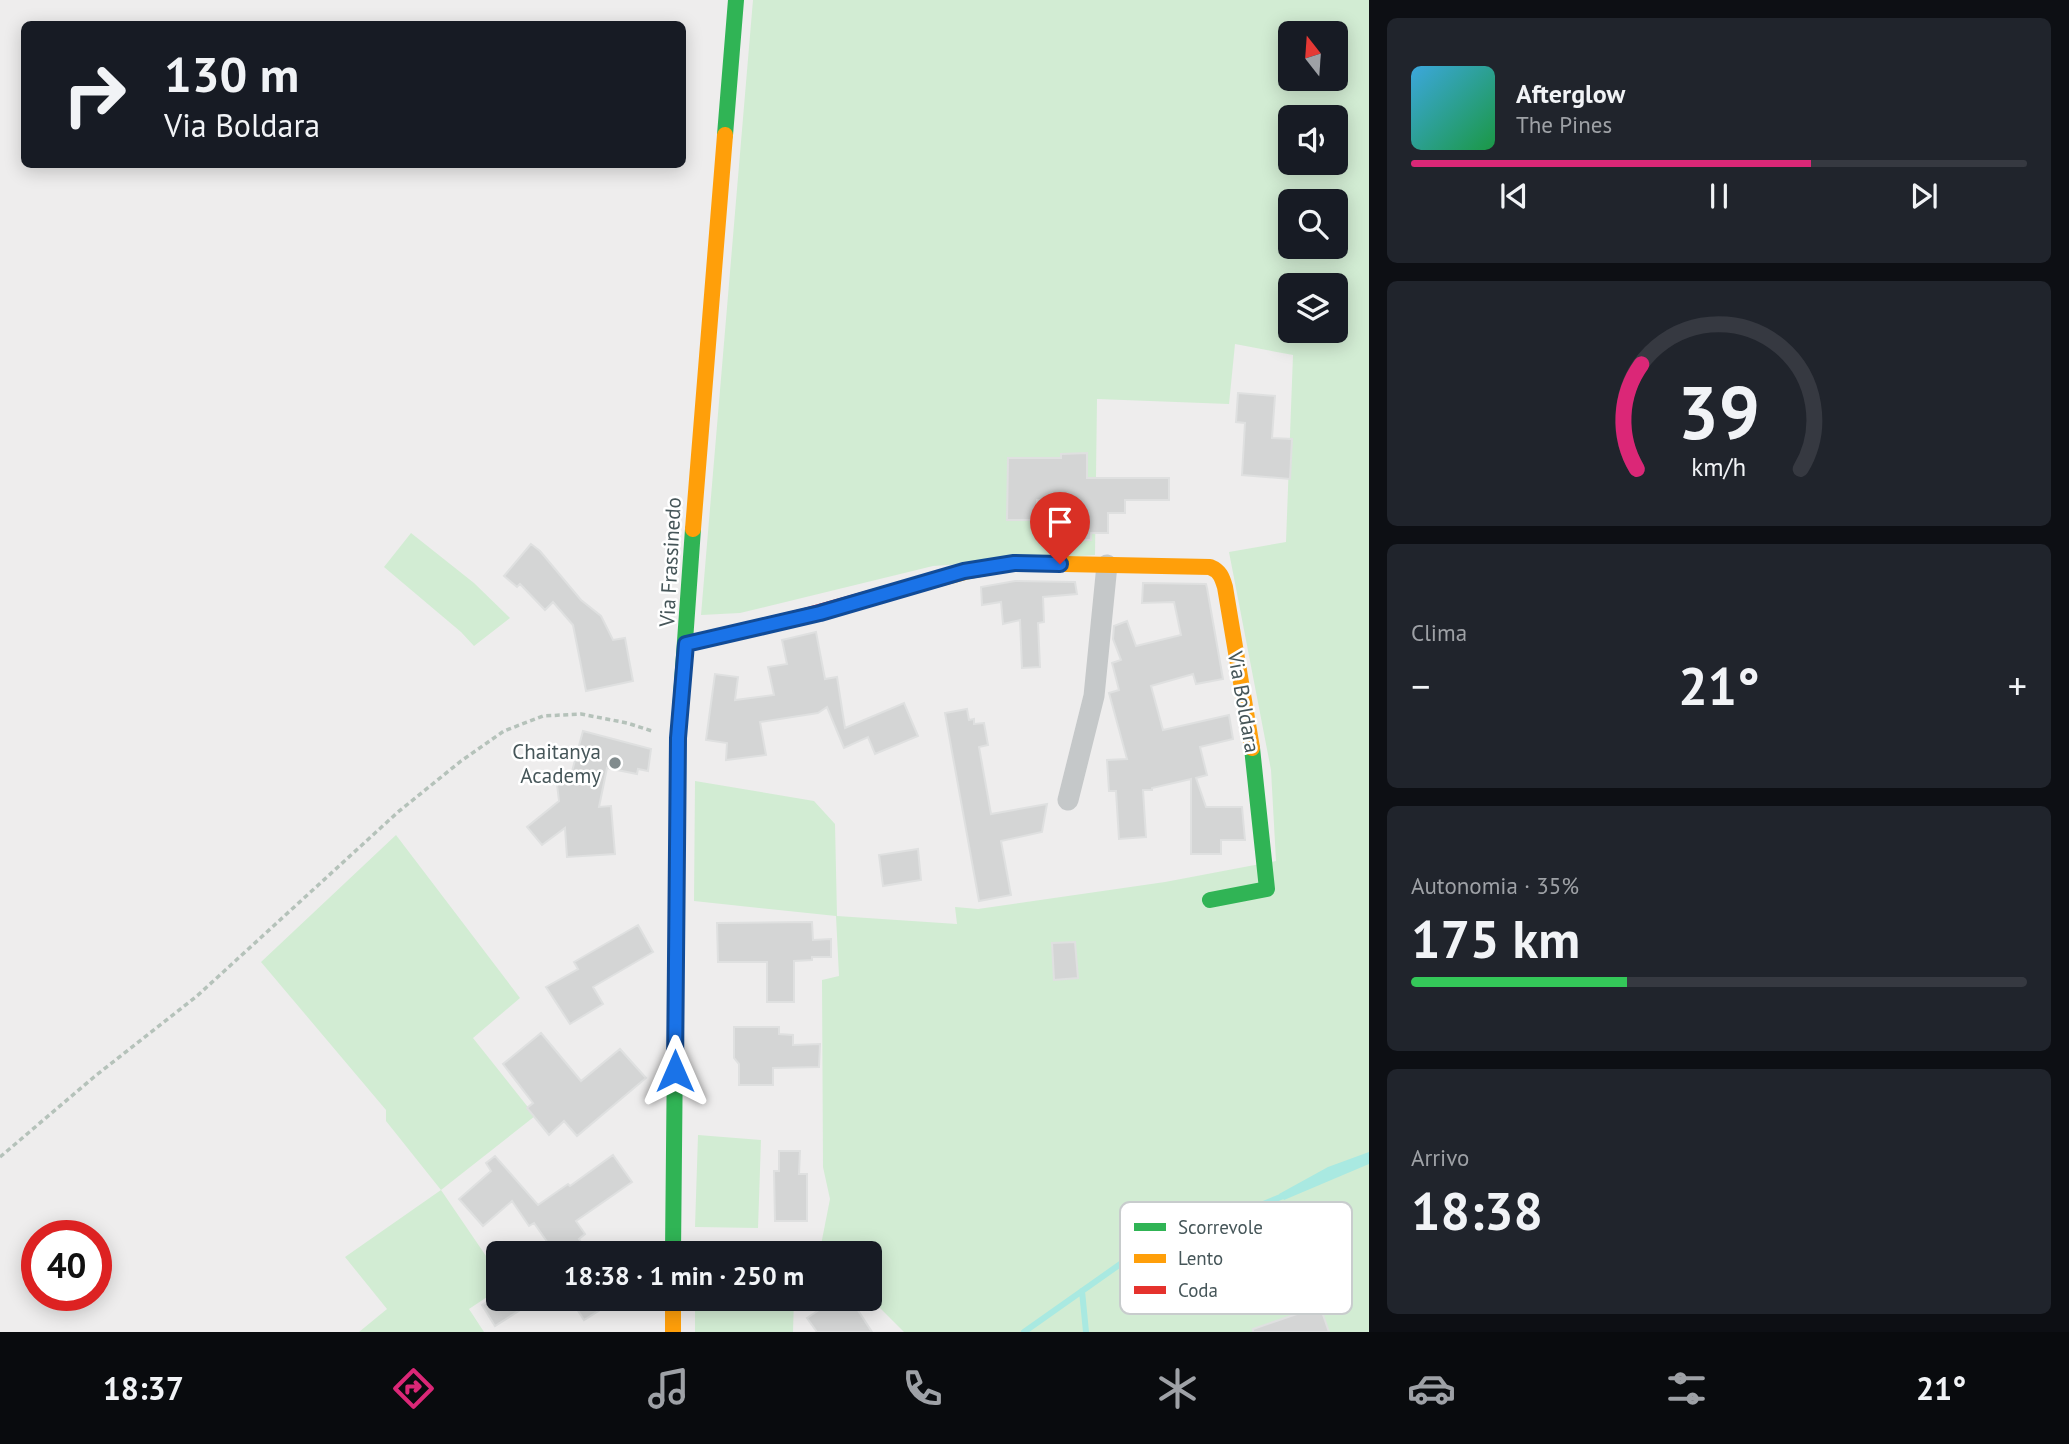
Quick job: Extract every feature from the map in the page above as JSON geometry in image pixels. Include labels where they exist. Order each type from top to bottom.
[{"type":"street","name":"Via Frassinedo","points":[[673,1241],[678,738],[696,469],[736,0]]},
{"type":"street","name":"Via Boldara","points":[[686,644],[820,613],[964,571],[1014,563],[1216,569],[1221,574],[1256,769],[1266,889],[1210,900]]},
{"type":"street","points":[[1068,800],[1094,696],[1107,565]]},
{"type":"street","points":[[673,1311],[673,1332]]},
{"type":"path","points":[[0,1157],[94,1077],[197,996],[398,812],[461,761],[505,732],[542,716],[580,714],[627,723],[678,738]]},
{"type":"green space","points":[[753,0],[1369,0],[1369,1332],[904,1332],[882,1310],[882,1241],[822,1241],[830,1199],[823,1167],[822,980],[839,976],[836,916],[694,901],[695,781],[814,801],[835,824],[837,916],[957,924],[955,907],[978,909],[1165,882],[1276,861],[1271,770],[1229,552],[1286,542],[1293,355],[1235,344],[1229,404],[1097,399],[1095,555],[933,566],[740,613],[701,615]]},
{"type":"green space","points":[[411,533],[474,583],[510,618],[474,646],[384,567]]},
{"type":"green space","points":[[396,835],[520,998],[473,1038],[535,1116],[441,1190],[386,1121],[386,1110],[261,962]]},
{"type":"green space","points":[[698,1135],[761,1140],[758,1228],[695,1227]]},
{"type":"green space","points":[[441,1190],[486,1256],[486,1298],[469,1309],[484,1332],[359,1332],[387,1309],[345,1257]]},
{"type":"green space","points":[[695,1311],[794,1311],[793,1332],[695,1332]]},
{"type":"water","points":[[1369,1152],[1369,1164],[1284,1200],[1279,1194],[1328,1167]]},
{"type":"building","points":[[1238,393],[1275,396],[1272,438],[1292,439],[1290,479],[1242,475],[1245,423],[1236,422]]},
{"type":"building","points":[[1087,453],[1087,478],[1169,478],[1169,500],[1125,500],[1125,513],[1108,513],[1108,533],[1091,533],[1091,540],[1070,540],[1069,500],[1037,500],[1037,520],[1007,520],[1008,458],[1061,458],[1061,454]]},
{"type":"building","points":[[531,544],[581,600],[601,616],[613,640],[625,638],[633,681],[586,691],[573,625],[553,602],[545,610],[520,584],[517,587],[504,576]]},
{"type":"building","points":[[1015,581],[1075,582],[1077,594],[1043,597],[1044,622],[1038,623],[1040,667],[1022,668],[1020,620],[1003,624],[1001,602],[982,605],[981,587]]},
{"type":"building","points":[[1143,583],[1206,584],[1223,679],[1196,684],[1193,674],[1151,686],[1163,730],[1229,715],[1233,739],[1200,747],[1207,775],[1196,778],[1206,807],[1242,807],[1245,840],[1221,840],[1221,854],[1191,854],[1191,779],[1143,790],[1146,837],[1119,839],[1116,791],[1109,791],[1107,760],[1127,759],[1109,693],[1119,690],[1112,663],[1121,660],[1113,639],[1114,626],[1127,621],[1136,646],[1181,635],[1174,602],[1142,603]]},
{"type":"building","points":[[816,632],[825,679],[837,677],[845,728],[904,703],[918,736],[875,754],[868,737],[844,748],[827,707],[818,713],[760,722],[766,755],[726,760],[727,743],[706,740],[715,674],[738,677],[735,700],[774,695],[768,667],[787,664],[782,640]]},
{"type":"building","points":[[967,709],[969,720],[974,719],[974,724],[984,723],[988,745],[979,747],[991,814],[1047,804],[1042,832],[1001,841],[1011,895],[979,901],[945,713]]},
{"type":"building","points":[[583,731],[651,749],[648,771],[638,769],[637,774],[607,768],[599,807],[611,806],[615,854],[567,857],[565,828],[542,845],[527,827],[559,801],[556,776],[571,775]]},
{"type":"building","points":[[918,849],[921,880],[883,886],[879,855]]},
{"type":"building","points":[[812,922],[813,940],[831,939],[831,957],[794,961],[794,1002],[767,1002],[767,962],[718,962],[717,923]]},
{"type":"building","points":[[638,925],[653,952],[593,987],[603,1004],[570,1024],[546,987],[578,969],[574,962]]},
{"type":"building","points":[[1075,942],[1078,978],[1054,980],[1052,943]]},
{"type":"building","points":[[734,1027],[779,1027],[779,1034],[793,1035],[793,1045],[820,1044],[819,1067],[773,1068],[773,1085],[739,1085],[739,1064],[734,1058]]},
{"type":"building","points":[[541,1033],[581,1081],[620,1049],[646,1078],[577,1136],[564,1121],[549,1135],[527,1108],[533,1103],[503,1064]]},
{"type":"building","points":[[779,1151],[800,1151],[799,1174],[807,1174],[807,1221],[775,1221],[774,1171],[779,1171]]},
{"type":"building","points":[[613,1155],[632,1182],[576,1221],[585,1234],[579,1239],[580,1241],[547,1241],[534,1223],[529,1226],[512,1201],[483,1226],[459,1199],[491,1171],[486,1163],[495,1156],[538,1205],[568,1184],[570,1186]]},
{"type":"building","points":[[486,1302],[486,1311],[519,1311],[495,1326],[482,1305]]},
{"type":"building","points":[[578,1311],[598,1311],[584,1320]]},
{"type":"building","points":[[818,1311],[858,1311],[872,1332],[817,1332],[807,1318]]},
{"type":"building","points":[[1297,1314],[1323,1314],[1329,1332],[1253,1332],[1253,1329]]},
{"type":"waterway","points":[[1268,1202],[1288,1194]]},
{"type":"waterway","points":[[1024,1332],[1120,1264]]},
{"type":"waterway","points":[[1082,1291],[1086,1332]]},
{"type":"traffic: fast","points":[[725,135],[736,0]]},
{"type":"traffic: fast","points":[[673,1241],[678,739],[693,529]]},
{"type":"traffic: fast","points":[[1210,900],[1267,889],[1252,748]]},
{"type":"traffic: slow","points":[[693,529],[725,135]]},
{"type":"traffic: slow","points":[[927,582],[1014,563],[1210,567],[1220,575],[1225,587],[1252,748]]},
{"type":"traffic: slow","points":[[673,1311],[673,1332]]},
{"type":"traffic: jam","points":[[686,644],[805,616],[927,582]]},
{"type":"place","name":"Chaitanya Academy","points":[[615,763]]},
{"type":"route","points":[[675,1071],[678,738],[686,644],[820,613],[964,571],[1014,563],[1060,564]]}]
